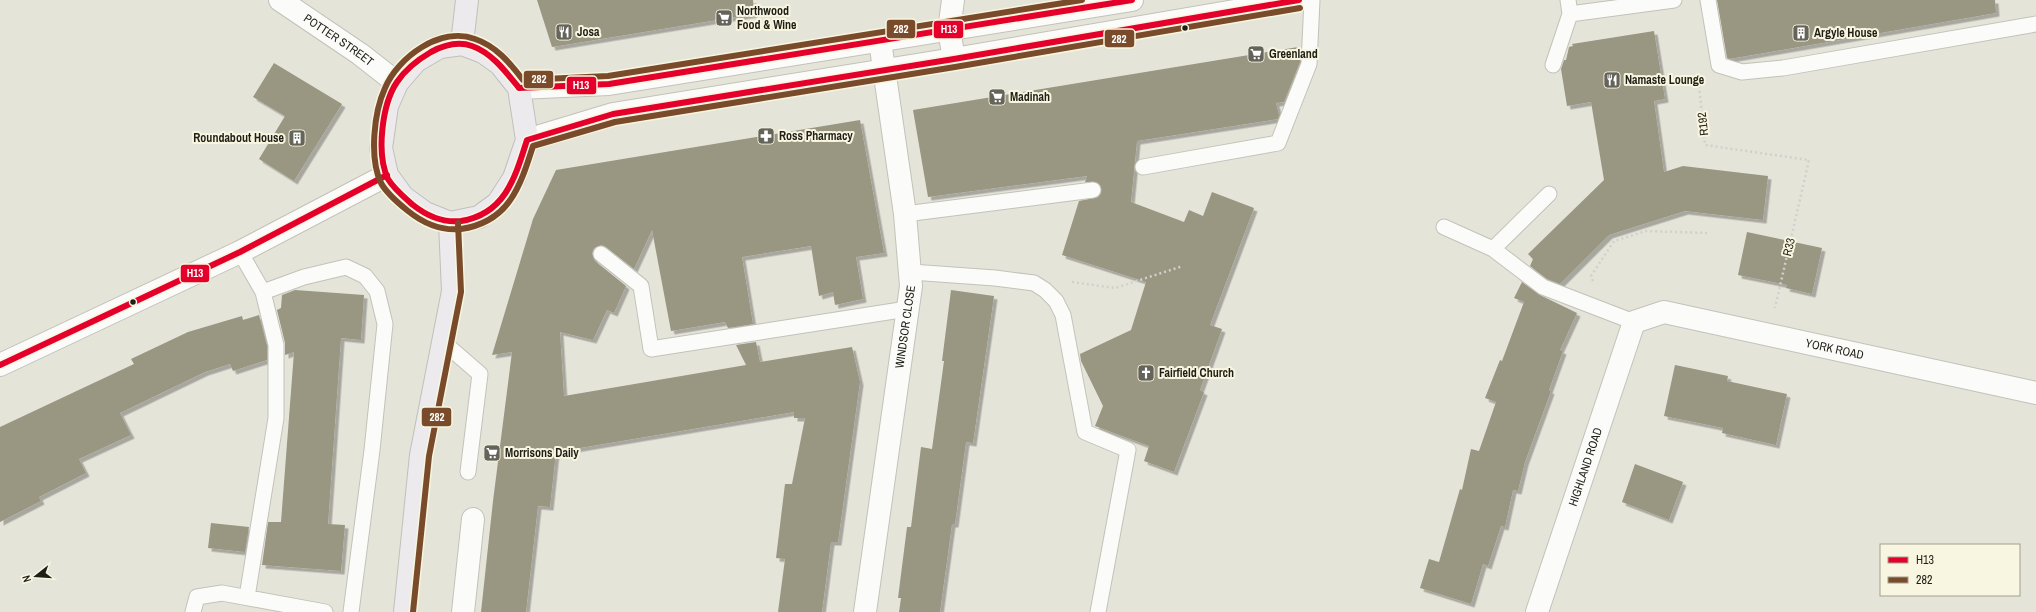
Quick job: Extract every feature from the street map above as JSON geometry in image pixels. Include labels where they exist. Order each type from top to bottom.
[{"type":"main road","points":[[462,44],[467,0]]},
{"type":"main road","points":[[462,44],[484,52],[500,64],[519,88],[527,140],[514,178],[498,203],[479,217],[450,223],[425,213],[404,197],[386,175],[382,148],[387,106],[397,82],[416,61],[440,47],[462,44]]},
{"type":"main road","points":[[405,612],[421,455],[453,292],[450,223]]},
{"type":"street","name":"POTTER STREET","points":[[280,0],[360,54],[397,82]]},
{"type":"street","points":[[953,0],[949,30],[954,59]]},
{"type":"street","points":[[519,88],[609,84],[1132,0]]},
{"type":"street","points":[[527,140],[613,114],[884,69],[954,59],[1299,0]]},
{"type":"street","name":"WINDSOR CLOSE","points":[[865,612],[911,286],[905,214],[880,41]]},
{"type":"street","points":[[0,365],[240,252],[386,175]]},
{"type":"street","name":"YORK ROAD","points":[[1634,322],[1664,312],[2036,393]]},
{"type":"street","name":"HIGHLAND ROAD","points":[[1537,612],[1634,322]]},
{"type":"street","points":[[463,612],[473,519]]},
{"type":"lane","points":[[1143,167],[1278,143],[1309,64],[1312,0]]},
{"type":"lane","points":[[1553,65],[1569,7],[1674,0]]},
{"type":"lane","points":[[1708,0],[1719,65],[1742,72],[1783,68],[2036,24]]},
{"type":"lane","points":[[905,214],[1093,190]]},
{"type":"lane","points":[[1493,249],[1549,194]]},
{"type":"lane","points":[[1444,227],[1493,249],[1543,286],[1634,322]]},
{"type":"lane","points":[[240,252],[263,292],[276,345],[276,418],[247,597]]},
{"type":"lane","points":[[601,254],[641,286],[651,349],[907,309]]},
{"type":"lane","points":[[263,292],[304,277],[346,267],[364,276],[378,291],[385,324],[372,450],[350,612]]},
{"type":"lane","points":[[910,272],[995,278],[1034,284],[1042,288],[1056,301],[1063,315],[1085,432],[1128,450],[1098,612]]},
{"type":"lane","points":[[443,342],[480,374],[468,472]]},
{"type":"lane","points":[[193,612],[197,598],[222,593],[325,612]]},
{"type":"path","name":"R192","points":[[1697,69],[1705,145],[1808,160]]},
{"type":"path","name":"R33","points":[[1769,335],[1808,160]]},
{"type":"path","points":[[1600,309],[1591,276],[1614,241],[1646,231],[1707,233]]},
{"type":"path","points":[[1042,288],[1074,282],[1115,288],[1183,266]]},
{"type":"building","points":[[537,0],[753,0],[754,14],[552,47]]},
{"type":"building","name":"Argyle House","points":[[1717,0],[1995,0],[1996,13],[1729,59],[1727,58]]},
{"type":"building","points":[[1654,31],[1665,99],[1654,101],[1664,172],[1683,166],[1768,176],[1763,220],[1685,211],[1609,235],[1560,284],[1547,279],[1530,266],[1533,259],[1528,254],[1604,180],[1591,102],[1567,106],[1561,69],[1564,60],[1566,60],[1569,47],[1573,46],[1572,44]]},
{"type":"building","points":[[1298,47],[1300,62],[1284,102],[1276,103],[1279,115],[1278,119],[1137,141],[1131,202],[1184,222],[1189,210],[1203,216],[1212,192],[1254,208],[1210,325],[1222,329],[1200,390],[1204,392],[1174,472],[1144,461],[1149,446],[1095,426],[1103,406],[1081,361],[1080,354],[1131,330],[1146,282],[1062,255],[1079,201],[1098,197],[1101,193],[1100,185],[1096,182],[1085,182],[1087,176],[928,197],[913,110]]},
{"type":"building","name":"Roundabout House","points":[[274,63],[342,104],[294,181],[259,159],[285,116],[253,97]]},
{"type":"building","points":[[860,120],[884,253],[856,257],[863,299],[835,305],[833,292],[819,296],[811,246],[742,257],[753,324],[728,328],[725,322],[671,331],[652,230],[634,269],[606,247],[602,245],[594,248],[592,253],[595,261],[626,286],[614,313],[607,310],[593,340],[560,332],[564,396],[746,365],[736,345],[756,342],[760,362],[852,347],[860,382],[838,542],[831,542],[822,612],[778,612],[785,559],[776,558],[785,484],[792,484],[805,418],[794,418],[794,412],[556,452],[550,507],[538,506],[526,612],[481,612],[493,501],[512,352],[492,355],[533,219],[556,170]]},
{"type":"building","points":[[1747,232],[1822,248],[1812,294],[1786,288],[1787,285],[1738,275]]},
{"type":"building","points":[[1522,282],[1540,295],[1577,313],[1560,350],[1563,351],[1549,390],[1551,391],[1525,462],[1518,491],[1513,490],[1505,527],[1501,526],[1488,566],[1483,564],[1471,604],[1420,588],[1429,559],[1439,562],[1460,489],[1462,490],[1471,449],[1479,451],[1496,402],[1485,398],[1500,360],[1502,361],[1524,302],[1514,298]]},
{"type":"building","points":[[295,290],[364,295],[361,340],[341,338],[328,524],[345,525],[341,571],[262,565],[268,522],[281,522],[294,352],[285,355],[285,343],[277,310],[281,308],[282,295]]},
{"type":"building","points":[[951,290],[994,296],[973,443],[966,442],[955,524],[952,524],[940,612],[899,612],[901,598],[898,598],[907,527],[911,527],[921,447],[932,449],[944,361],[942,361]]},
{"type":"building","points":[[259,315],[267,346],[267,360],[233,371],[230,364],[205,372],[120,413],[131,435],[79,459],[86,473],[39,497],[41,501],[0,522],[0,427],[134,364],[131,359],[188,332],[242,316],[243,320]]},
{"type":"building","points":[[1675,365],[1728,376],[1727,381],[1787,394],[1776,445],[1722,433],[1723,428],[1664,416]]},
{"type":"building","points":[[1635,464],[1683,482],[1669,520],[1622,502]]},
{"type":"building","points":[[211,523],[249,527],[245,552],[208,548]]},
{"type":"transit line","name":"282","points":[[1082,0],[608,76],[523,80],[508,61],[490,46],[475,39],[462,36],[448,37],[422,47],[410,55],[391,76],[381,98],[374,135],[377,173],[386,191],[414,215],[433,225],[447,229],[461,229],[477,225],[491,219],[510,200],[523,175],[533,146],[615,122],[955,67],[1300,8]]},
{"type":"transit line","name":"H13","points":[[1132,0],[609,84],[519,88],[486,53],[472,46],[451,44],[436,50],[417,61],[400,78],[392,91],[384,116],[382,129],[382,156],[384,169],[393,186],[418,209],[442,220],[461,221],[476,217],[488,211],[498,202],[506,192],[518,168],[527,140],[613,114],[954,59],[1299,0]]},
{"type":"transit line","name":"H13","points":[[0,365],[240,252],[387,175]]},
{"type":"transit line","name":"282","points":[[413,612],[429,456],[461,292],[458,223]]},
{"type":"place","name":"Northwood Food & Wine","points":[[724,18]]},
{"type":"place","name":"Josa","points":[[564,32]]},
{"type":"place","name":"Argyle House","points":[[1801,33]]},
{"type":"place","name":"Greenland","points":[[1256,54]]},
{"type":"place","name":"Namaste Lounge","points":[[1612,80]]},
{"type":"place","name":"Madinah","points":[[997,97]]},
{"type":"place","name":"Ross Pharmacy","points":[[766,136]]},
{"type":"place","name":"Roundabout House","points":[[297,138]]},
{"type":"place","name":"Fairfield Church","points":[[1146,373]]},
{"type":"place","name":"Morrisons Daily","points":[[492,453]]}]
